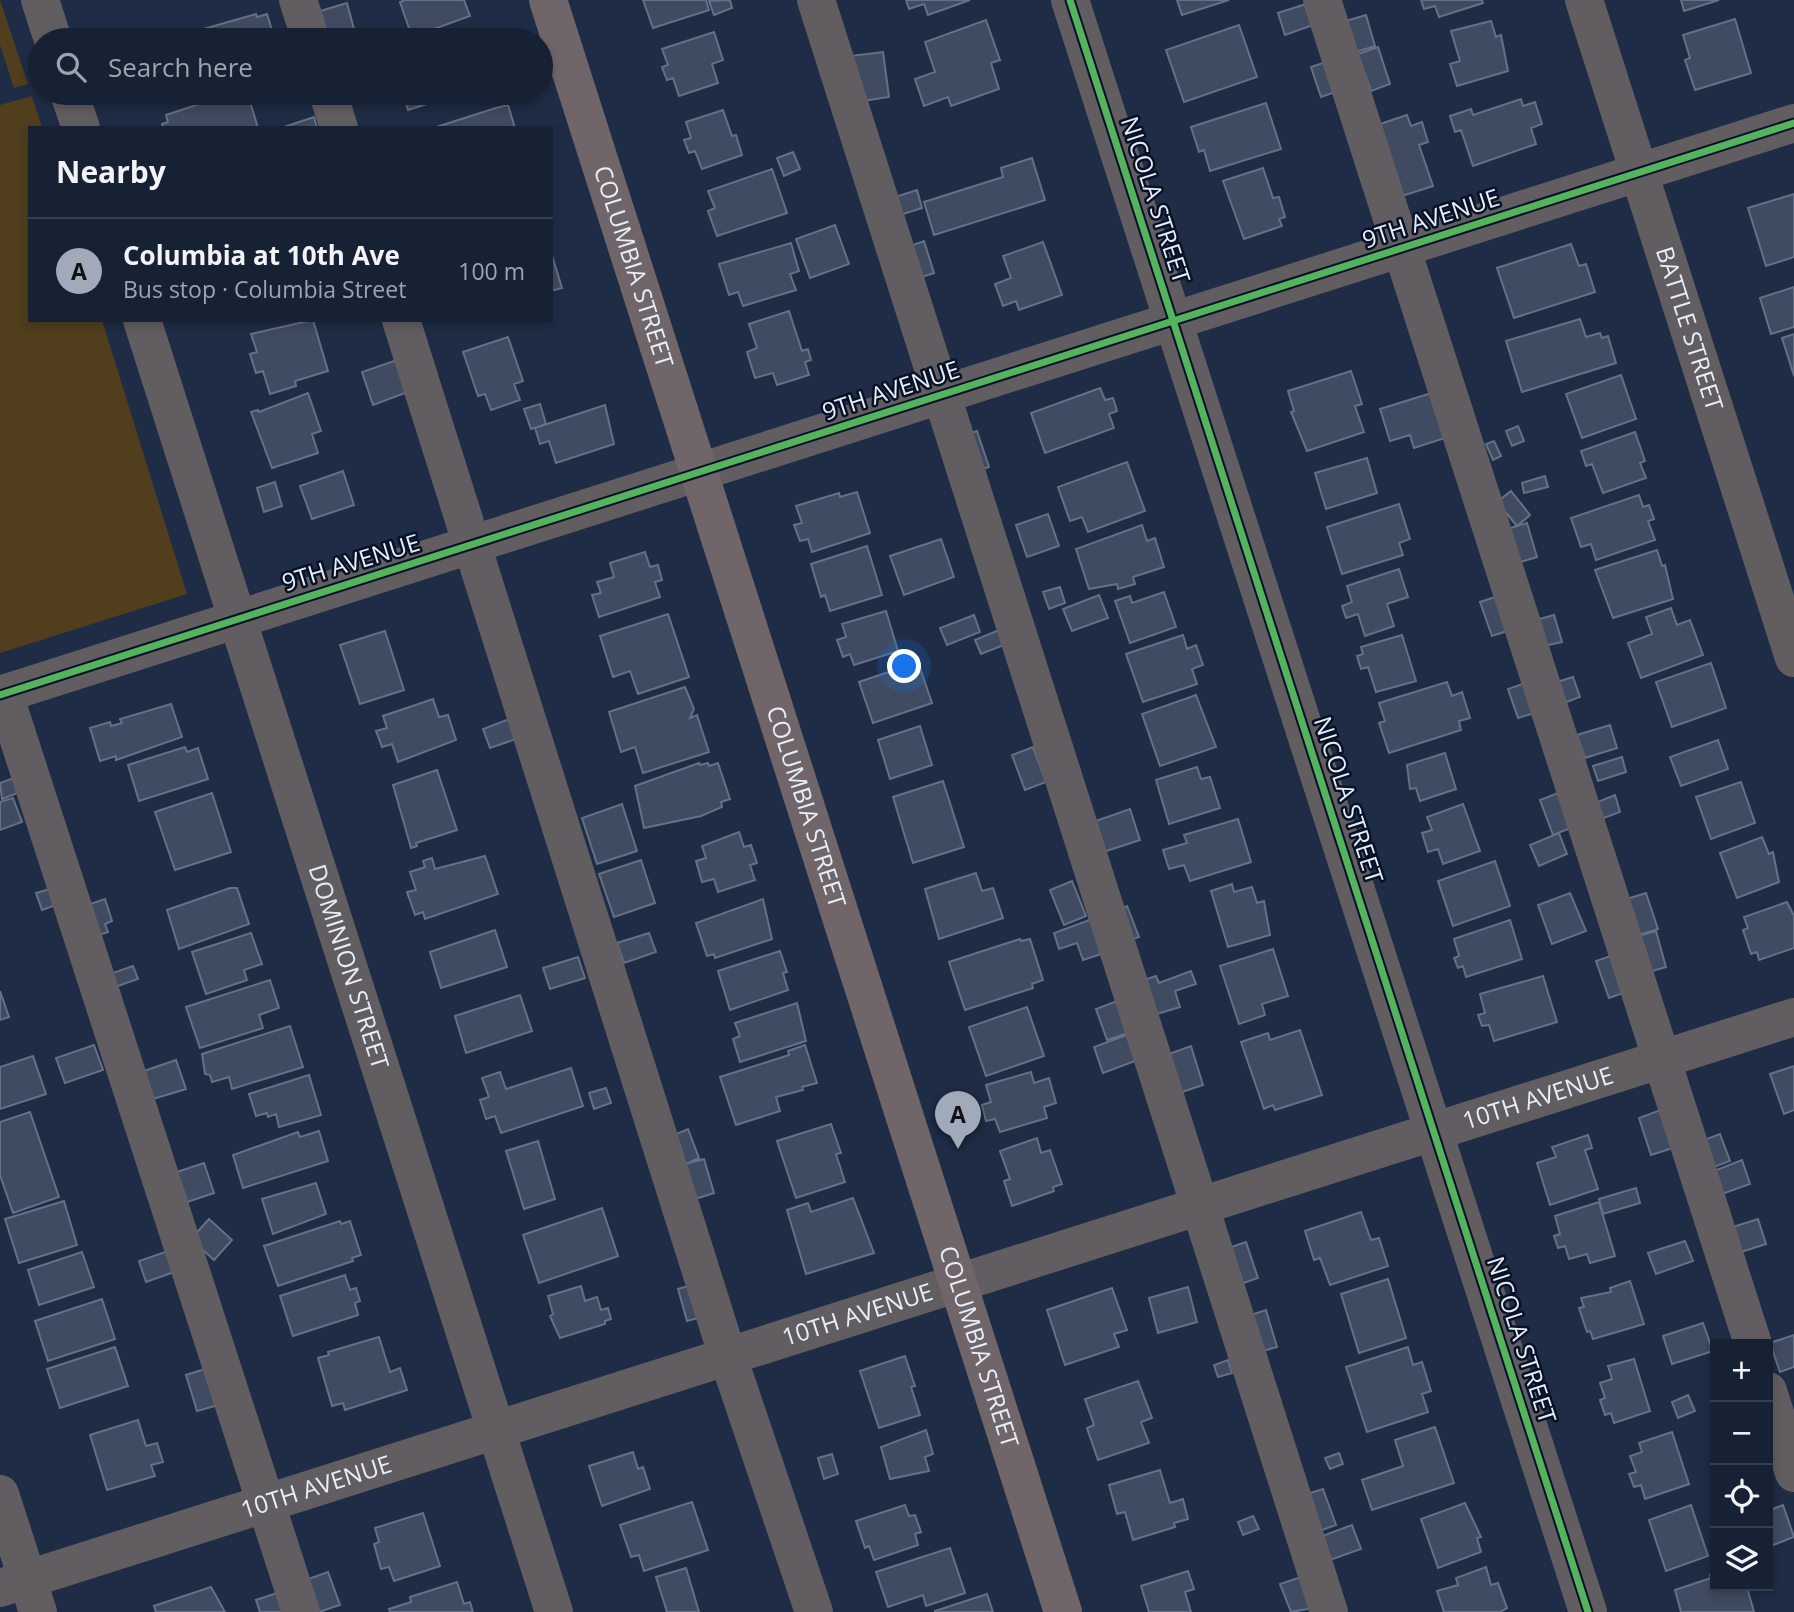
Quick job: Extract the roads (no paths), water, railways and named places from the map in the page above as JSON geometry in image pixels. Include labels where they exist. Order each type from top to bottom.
[{"type":"main road","name":"COLUMBIA STREET","points":[[548,0],[1063,1612]]},
{"type":"street","points":[[40,0],[49,28]]},
{"type":"street","points":[[298,0],[307,28]]},
{"type":"street","points":[[816,0],[1329,1612]]},
{"type":"street","name":"NICOLA STREET","points":[[1070,0],[1588,1612]]},
{"type":"street","points":[[1322,0],[1751,1339]]},
{"type":"street","name":"BATTLE STREET","points":[[1584,0],[1794,658]]},
{"type":"street","points":[[73,105],[80,126]]},
{"type":"street","points":[[332,105],[338,126]]},
{"type":"street","name":"9TH AVENUE","points":[[2,695],[1794,123]]},
{"type":"street","name":"DOMINION STREET","points":[[143,322],[554,1612]]},
{"type":"street","points":[[402,322],[728,1357],[814,1612]]},
{"type":"street","points":[[2,695],[300,1612]]},
{"type":"street","name":"10TH AVENUE","points":[[22,1593],[266,1504],[1794,1017]]},
{"type":"street","points":[[1771,1402],[1794,1473]]},
{"type":"street","points":[[0,1494],[22,1593]]},
{"type":"place","name":"Columbia at 10th Ave","points":[[958,1149]]}]
